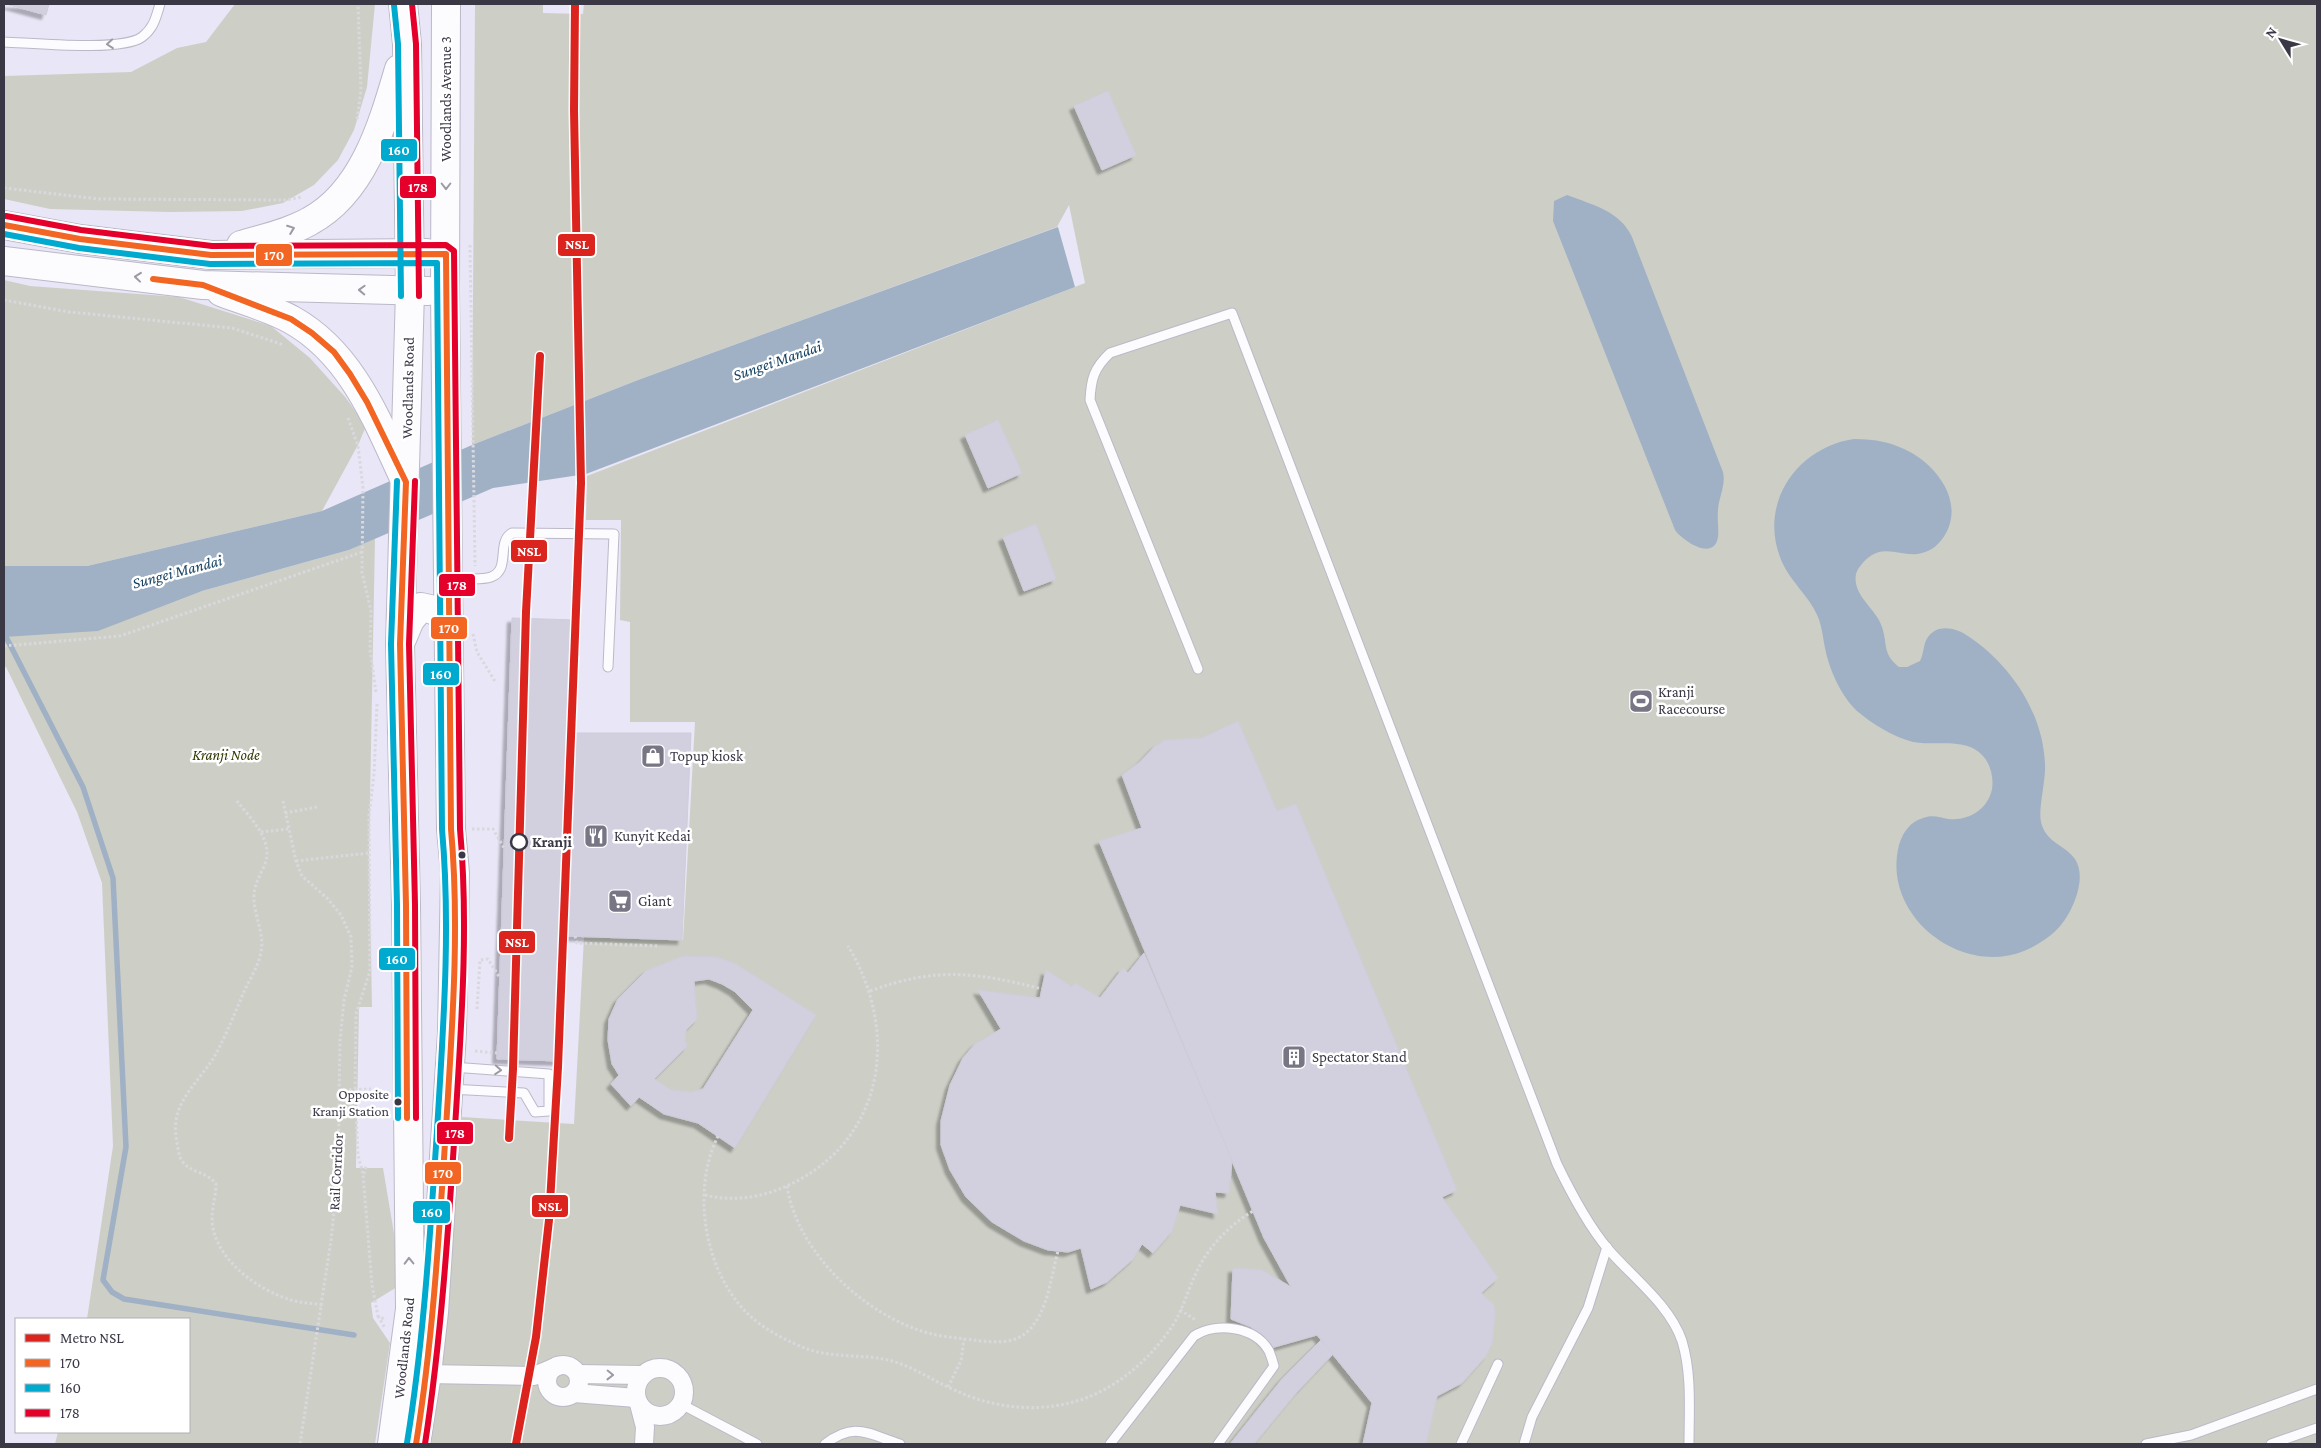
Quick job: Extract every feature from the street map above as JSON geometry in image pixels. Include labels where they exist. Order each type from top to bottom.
[{"type":"main road","points":[[403,4],[407,44],[410,253]]},
{"type":"main road","name":"Woodlands Avenue 3","points":[[446,4],[446,254]]},
{"type":"main road","points":[[211,254],[296,228],[324,212],[339,198],[364,163],[376,139],[407,44]]},
{"type":"main road","points":[[4,225],[80,239],[211,254],[446,254]]},
{"type":"main road","name":"Woodlands Road","points":[[392,1444],[410,1310],[406,915],[400,644],[406,482],[410,253]]},
{"type":"main road","name":"Woodlands Road","points":[[416,1444],[427,1374],[449,1078],[455,873],[452,830],[460,623],[448,578],[446,254]]},
{"type":"main road","points":[[4,261],[203,285],[445,292]]},
{"type":"main road","points":[[203,285],[291,319],[312,333],[334,352],[367,402],[406,482]]},
{"type":"main road","points":[[400,644],[410,620],[421,607],[434,610],[460,623]]},
{"type":"street","points":[[427,1374],[534,1376],[558,1366],[569,1366],[578,1374],[642,1375]]},
{"type":"street","points":[[550,1390],[547,1380],[549,1374],[558,1366]]},
{"type":"street","points":[[661,1367],[675,1372],[680,1377],[685,1390],[681,1404],[667,1416],[644,1443],[645,1427],[637,1401],[637,1382],[642,1375],[654,1368],[661,1367]]},
{"type":"street","points":[[574,1393],[579,1384],[578,1374]]},
{"type":"street","points":[[534,1376],[559,1397],[574,1393],[637,1401],[648,1414],[667,1416]]},
{"type":"lane","points":[[4,42],[105,45],[132,42],[141,38],[153,26],[160,4]]},
{"type":"lane","points":[[1198,669],[1090,400],[1091,380],[1100,362],[1110,353],[1232,312],[1540,1122],[1571,1194],[1607,1247],[1656,1300],[1672,1322],[1682,1341],[1688,1375],[1688,1444]]},
{"type":"lane","points":[[448,578],[492,577],[499,571],[504,543],[507,536],[512,533],[614,534],[608,667]]},
{"type":"lane","points":[[549,1074],[549,1111],[534,1112],[524,1093],[449,1078],[549,1074]]},
{"type":"lane","points":[[1524,1444],[1532,1417],[1588,1308],[1607,1247]]},
{"type":"lane","points":[[1110,1444],[1188,1343],[1204,1330],[1227,1328],[1253,1335],[1268,1350],[1274,1366],[1218,1444]]},
{"type":"lane","points":[[1461,1444],[1498,1364]]},
{"type":"lane","points":[[2146,1444],[2191,1435],[2317,1389]]},
{"type":"lane","points":[[681,1404],[756,1444]]},
{"type":"lane","points":[[2271,1444],[2317,1428]]},
{"type":"lane","points":[[825,1444],[836,1435],[852,1430],[900,1444]]},
{"type":"path","points":[[356,129],[361,91],[358,4]]},
{"type":"path","points":[[4,188],[99,199],[286,200],[299,198],[307,194]]},
{"type":"path","points":[[470,241],[475,578]]},
{"type":"path","points":[[4,300],[68,312],[232,328],[279,342],[291,348]]},
{"type":"path","points":[[344,412],[358,446],[362,488],[362,572],[371,611],[370,649],[377,696],[374,774],[369,816],[370,971],[356,1014],[355,1090],[358,1156],[363,1174],[372,1285],[378,1316],[408,1329]]},
{"type":"path","points":[[4,646],[120,636],[362,552]]},
{"type":"path","points":[[460,623],[496,683]]},
{"type":"path","points":[[237,801],[261,832],[267,847],[266,862],[256,884],[254,900],[262,935],[261,956],[218,1051],[188,1091],[179,1107],[175,1124],[177,1141],[181,1159],[185,1164],[190,1169],[211,1176],[216,1184],[212,1219],[219,1242],[232,1263],[262,1287],[291,1300],[322,1305]]},
{"type":"path","name":"Rail Corridor","points":[[283,801],[296,861],[302,876],[327,898],[341,915],[351,937],[352,967],[344,1000],[340,1041],[338,1175],[322,1305],[300,1444]]},
{"type":"path","points":[[285,813],[317,807]]},
{"type":"path","points":[[452,830],[493,829],[504,848]]},
{"type":"path","points":[[261,832],[289,830]]},
{"type":"path","points":[[296,861],[369,853]]},
{"type":"path","points":[[576,936],[577,943],[658,946]]},
{"type":"path","points":[[705,1195],[728,1199],[745,1198],[787,1186],[809,1175],[837,1151],[852,1134],[865,1109],[877,1072],[879,1053],[878,1030],[870,991],[848,946]]},
{"type":"path","points":[[477,1019],[480,960],[488,959],[500,978]]},
{"type":"path","points":[[870,991],[897,981],[944,974],[971,974],[1042,989]]},
{"type":"path","points":[[486,1050],[497,1053]]},
{"type":"path","points":[[339,1090],[371,1089]]},
{"type":"path","points":[[718,1136],[706,1168],[705,1195],[713,1256],[734,1295],[747,1313],[762,1325],[808,1349],[829,1354],[896,1362],[972,1399],[1015,1408],[1047,1407],[1080,1400],[1113,1385],[1133,1371],[1172,1327],[1198,1269],[1210,1250],[1227,1231],[1253,1211]]},
{"type":"path","points":[[363,1174],[366,1166]]},
{"type":"path","points":[[787,1186],[790,1201],[805,1236],[829,1269],[850,1289],[902,1322],[927,1332],[964,1339],[995,1342],[1015,1340],[1027,1332],[1044,1303],[1058,1251]]},
{"type":"path","points":[[1180,1310],[1201,1323],[1204,1330]]},
{"type":"path","points":[[948,1388],[961,1361],[964,1339]]},
{"type":"green space","points":[[235,4],[375,4],[367,87],[354,130],[338,160],[314,185],[283,203],[242,211],[170,212],[50,209],[4,199],[4,76],[131,72],[177,48],[206,42]]},
{"type":"green space","name":"Kranji Racecourse","points":[[475,4],[543,4],[543,13],[583,14],[584,4],[2317,4],[2317,1444],[426,1444],[446,1313],[462,1117],[574,1124],[584,937],[683,940],[695,722],[630,722],[630,622],[620,620],[621,520],[586,520],[587,476],[1085,283],[1069,205],[1057,227],[638,380],[472,445]]},
{"type":"green space","points":[[4,280],[30,286],[179,297],[271,326],[310,358],[346,398],[366,426],[359,443],[322,511],[87,566],[4,566]]},
{"type":"green space","name":"Kranji Node","points":[[375,538],[369,853],[372,1007],[359,1007],[356,1168],[383,1168],[399,1263],[397,1287],[371,1303],[373,1318],[390,1343],[375,1444],[55,1444],[58,1433],[190,1433],[190,1318],[87,1318],[113,1146],[102,883],[77,812],[6,667],[4,667],[4,637],[202,591],[349,550]]},
{"type":"water","points":[[1567,195],[1613,215],[1627,228],[1632,237],[1723,472],[1724,481],[1718,510],[1718,537],[1711,548],[1705,549],[1691,544],[1675,530],[1553,221],[1554,201]]},
{"type":"water","name":"Sungei Mandai","points":[[1058,227],[1075,287],[586,474],[493,488],[349,550],[202,591],[98,631],[4,637],[4,566],[87,566],[322,511],[472,445],[638,380]]},
{"type":"water","points":[[1854,439],[1884,442],[1898,446],[1923,460],[1940,479],[1947,490],[1951,502],[1952,514],[1949,526],[1943,538],[1934,547],[1916,554],[1892,551],[1880,552],[1869,557],[1857,571],[1856,582],[1858,589],[1879,620],[1890,657],[1899,667],[1907,667],[1920,661],[1925,643],[1933,632],[1944,628],[1956,630],[1983,647],[2010,675],[2022,691],[2038,726],[2045,764],[2040,809],[2041,822],[2047,835],[2075,859],[2080,875],[2074,902],[2061,925],[2044,940],[2024,951],[2000,957],[1975,955],[1952,947],[1931,934],[1914,916],[1902,895],[1897,871],[1899,845],[1903,836],[1911,825],[1923,818],[1933,816],[1949,819],[1964,818],[1982,808],[1992,789],[1992,775],[1989,765],[1981,754],[1967,746],[1906,740],[1884,730],[1857,711],[1846,698],[1833,673],[1818,617],[1814,609],[1788,573],[1780,557],[1775,536],[1775,516],[1779,498],[1788,480],[1800,465],[1816,453],[1834,444]]},
{"type":"building","points":[[6,4],[49,4],[46,15]]},
{"type":"building","points":[[1108,91],[1136,155],[1102,170],[1074,106]]},
{"type":"building","points":[[998,420],[1022,473],[988,488],[965,435]]},
{"type":"building","points":[[1036,524],[1056,579],[1024,591],[1003,537]]},
{"type":"building","points":[[512,618],[576,620],[561,1061],[497,1059]]},
{"type":"building","name":"Spectator Stand","points":[[1238,721],[1277,811],[1296,804],[1457,1190],[1442,1197],[1498,1278],[1481,1293],[1494,1305],[1495,1315],[1492,1343],[1486,1356],[1462,1383],[1437,1396],[1426,1444],[1363,1444],[1372,1403],[1317,1335],[1271,1348],[1251,1327],[1231,1319],[1233,1268],[1262,1270],[1291,1287],[1264,1238],[1099,841],[1142,828],[1122,775],[1140,762],[1155,746],[1166,740],[1202,738]]},
{"type":"building","points":[[572,733],[691,733],[682,940],[566,936]]},
{"type":"building","points":[[1144,953],[1232,1160],[1229,1193],[1215,1192],[1218,1214],[1180,1205],[1172,1231],[1153,1253],[1142,1244],[1133,1259],[1107,1282],[1091,1289],[1081,1248],[1068,1252],[1048,1250],[1024,1241],[992,1222],[966,1197],[950,1170],[941,1145],[941,1121],[950,1085],[963,1058],[975,1044],[1001,1029],[978,990],[1040,998],[1046,970],[1072,987],[1075,983],[1100,998],[1123,968],[1128,973]]},
{"type":"building","points":[[683,956],[717,957],[736,964],[816,1015],[735,1148],[698,1123],[664,1114],[639,1097],[631,1106],[611,1084],[619,1075],[612,1064],[608,1040],[609,1019],[618,999],[646,971]],"holes":[[[709,979],[734,991],[753,1010],[703,1089],[692,1092],[671,1090],[654,1079],[687,1046],[685,1041],[686,1030],[697,1019],[694,981]]]},
{"type":"building","points":[[1321,1340],[1333,1354],[1296,1393],[1254,1444],[1230,1444],[1282,1379]]},
{"type":"waterway","points":[[4,633],[83,787],[113,878],[126,1147],[103,1280],[112,1292],[124,1299],[354,1335]]},
{"type":"metro line","name":"NSL","points":[[516,1444],[536,1337],[549,1220],[558,1067],[581,483],[574,110],[575,4]]},
{"type":"metro line","name":"NSL","points":[[509,1138],[513,1069],[526,612],[540,356]]},
{"type":"transit line","name":"178","points":[[412,4],[416,44],[419,296]]},
{"type":"transit line","name":"160","points":[[394,5],[398,44],[401,296]]},
{"type":"transit line","name":"178","points":[[6,216],[81,230],[212,246],[446,245],[454,251],[460,829],[463,866],[464,941],[462,1016],[447,1247],[440,1326],[425,1444]]},
{"type":"transit line","name":"170","points":[[4,225],[80,239],[211,255],[446,254],[451,829],[454,866],[455,941],[451,1053],[435,1286],[416,1444]]},
{"type":"transit line","name":"160","points":[[4,234],[79,248],[210,264],[437,263],[442,829],[445,867],[446,942],[442,1056],[426,1287],[407,1443]]},
{"type":"transit line","name":"170","points":[[153,279],[203,285],[291,319],[312,333],[334,352],[350,374],[367,402],[406,482],[400,644],[406,905],[407,1118]]},
{"type":"transit line","name":"160","points":[[397,481],[391,644],[397,905],[398,1118]]},
{"type":"transit line","name":"178","points":[[415,481],[409,644],[415,905],[416,1118]]},
{"type":"place","name":"Kranji Racecourse","points":[[1641,701]]},
{"type":"place","name":"Topup kiosk","points":[[653,756]]},
{"type":"place","name":"Kunyit Kedai","points":[[596,836]]},
{"type":"place","name":"Kranji","points":[[519,842]]},
{"type":"place","name":"Giant","points":[[620,901]]},
{"type":"place","name":"Spectator Stand","points":[[1294,1057]]},
{"type":"place","name":"Opposite Kranji Station","points":[[398,1102]]}]
